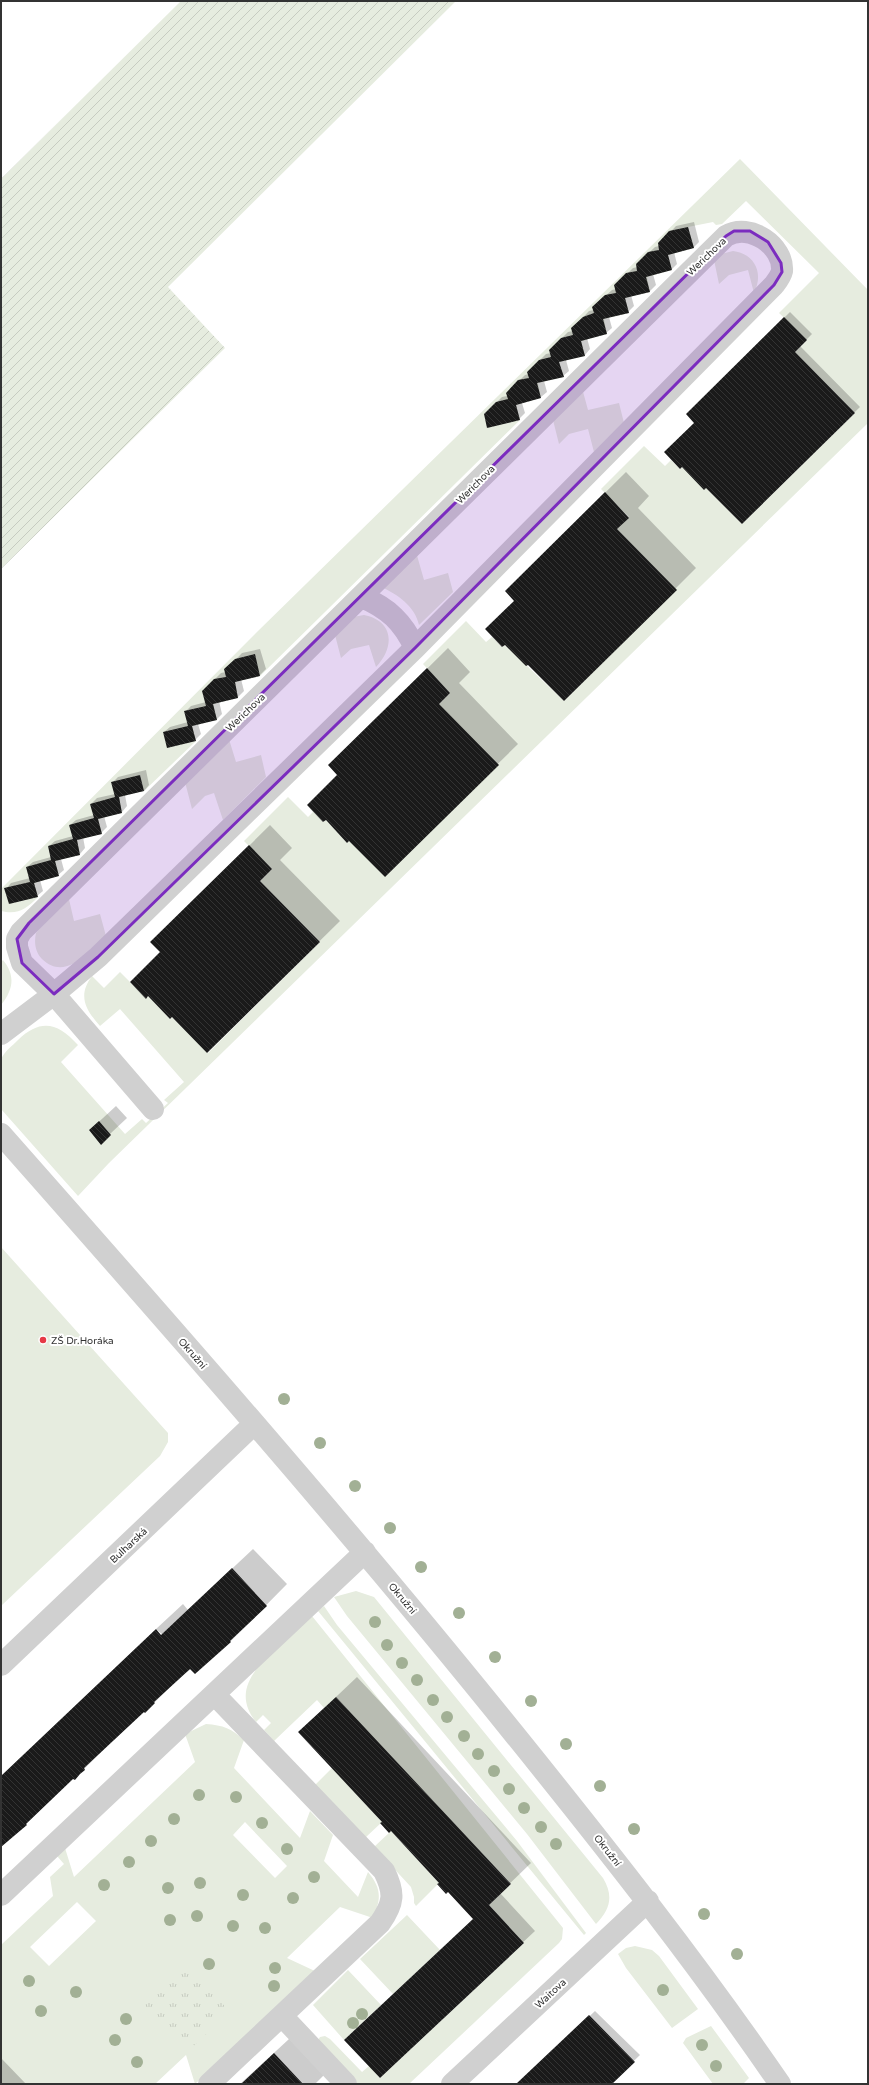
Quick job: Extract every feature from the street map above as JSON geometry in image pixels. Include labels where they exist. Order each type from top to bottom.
[{"type":"street","name":"Werichova","points":[[1,1034],[54,994],[98,957],[415,648],[774,285],[782,272],[781,263],[777,254],[768,242],[757,234],[750,232],[734,231],[726,236],[22,932],[17,939],[17,947],[22,963],[54,994]]},
{"type":"street","points":[[362,597],[380,605],[394,618],[407,632],[415,648]]},
{"type":"street","points":[[54,994],[153,1109]]},
{"type":"street","name":"Okružní","points":[[1,1134],[365,1552],[450,1654],[648,1901],[780,2084]]},
{"type":"street","name":"Bulharská","points":[[1,1665],[254,1424]]},
{"type":"street","points":[[1,1895],[365,1552]]},
{"type":"street","points":[[209,2084],[380,1923],[390,1910],[392,1898],[390,1885],[384,1871],[214,1695]]},
{"type":"street","name":"Waitova","points":[[452,2084],[648,1901]]},
{"type":"street","points":[[282,2016],[346,2084]]},
{"type":"highlighted area","points":[[734,231],[750,231],[768,242],[781,263],[782,272],[774,285],[415,648],[98,957],[54,994],[22,963],[17,939],[29,923],[726,236]]},
{"type":"green space","points":[[181,1],[456,1],[168,287],[225,348],[1,569],[1,179]]},
{"type":"green space","points":[[740,159],[868,290],[868,423],[109,1163],[78,1196],[1,1109],[1,1059],[4,1054],[26,1033],[34,1028],[49,1026],[56,1028],[71,1038],[78,1045],[61,1062],[125,1134],[142,1119],[146,1123],[168,1103],[164,1100],[184,1082],[120,1009],[100,1026],[87,1008],[84,996],[87,983],[92,976],[104,988],[120,972],[146,998],[148,996],[170,1019],[172,1017],[208,1053],[320,942],[260,881],[272,869],[244,841],[288,797],[308,817],[313,812],[307,805],[323,822],[326,820],[347,843],[439,704],[450,693],[423,664],[466,621],[486,642],[492,637],[502,647],[505,645],[564,701],[676,590],[617,529],[629,517],[601,489],[644,446],[665,466],[671,460],[680,469],[682,467],[706,488],[742,524],[855,413],[795,352],[807,340],[779,313],[819,273],[746,201],[722,224],[716,225],[713,222],[688,227],[694,248],[668,255],[672,270],[647,277],[650,292],[625,298],[629,313],[604,319],[607,334],[581,341],[585,356],[559,362],[564,377],[538,383],[541,398],[516,405],[520,420],[260,676],[235,682],[238,698],[213,704],[217,720],[192,726],[196,741],[144,791],[119,797],[122,813],[98,819],[102,834],[77,840],[80,855],[55,861],[59,876],[34,883],[38,897],[34,901],[26,908],[21,910],[12,912],[1,911],[1,889],[258,631]]},
{"type":"green space","points":[[733,251],[747,256],[756,266],[758,278],[754,293],[748,270],[729,275],[719,284],[714,260],[721,254]]},
{"type":"green space","points":[[582,388],[588,410],[619,403],[624,423],[594,452],[588,429],[569,434],[559,444],[553,420]]},
{"type":"green space","points":[[416,552],[424,580],[448,573],[453,592],[419,625],[414,612],[409,606],[399,597],[381,587]]},
{"type":"green space","points":[[364,615],[374,618],[381,623],[386,629],[388,636],[386,651],[376,667],[369,645],[351,649],[341,658],[335,635],[353,617]]},
{"type":"green space","points":[[228,736],[236,762],[261,755],[266,777],[223,820],[214,793],[205,796],[192,809],[185,782]]},
{"type":"green space","points":[[68,895],[74,921],[100,914],[106,936],[77,962],[68,966],[60,967],[51,965],[42,959],[36,947],[35,936]]},
{"type":"green space","points":[[3,960],[10,972],[11,983],[8,994],[1,1005],[1,962]]},
{"type":"green space","name":"ZŠ Dr.Horáka","points":[[1,1247],[168,1433],[168,1442],[160,1456],[1,1606]]},
{"type":"green space","points":[[356,1591],[374,1597],[603,1878],[609,1891],[609,1902],[605,1913],[596,1924],[527,1834],[347,1616],[334,1597]]},
{"type":"green space","points":[[324,1606],[337,1625],[517,1841],[586,1933],[584,1935],[318,1611]]},
{"type":"green space","points":[[312,1616],[563,1928],[562,1939],[559,1943],[409,2084],[354,2084],[318,2040],[320,2037],[325,2036],[330,2039],[362,2072],[369,2066],[380,2078],[524,1943],[489,1905],[511,1884],[336,1698],[324,1708],[317,1700],[274,1741],[264,1730],[271,1723],[263,1715],[256,1722],[251,1715],[246,1701],[246,1694],[249,1681],[253,1674],[258,1667]]},
{"type":"green space","points":[[206,1724],[227,1728],[244,1740],[234,1768],[300,1838],[310,1811],[333,1835],[324,1861],[358,1897],[368,1872],[376,1884],[379,1894],[378,1905],[373,1918],[340,1907],[287,1958],[317,1972],[195,2084],[186,2055],[155,2084],[1,2084],[1,1945],[53,1896],[50,1877],[64,1864],[57,1856],[65,1848],[74,1877],[195,1762],[185,1734]],"holes":[[[245,1822],[287,1866],[275,1878],[233,1835]],[[77,1902],[96,1921],[49,1966],[30,1947]]]},
{"type":"green space","points":[[332,1768],[382,1822],[365,1838],[315,1785]]},
{"type":"green space","points":[[391,1831],[439,1883],[416,1906],[411,1887],[374,1847]]},
{"type":"green space","points":[[407,1915],[440,1950],[393,1994],[360,1959]]},
{"type":"green space","points":[[635,1946],[652,1950],[659,1956],[698,2009],[672,2028],[626,1968],[618,1954],[626,1948]]},
{"type":"green space","points":[[188,1966],[230,2012],[187,2052],[144,2006]]},
{"type":"green space","points":[[348,1970],[381,2005],[344,2040],[313,2005]]},
{"type":"green space","points":[[711,2026],[749,2078],[743,2084],[713,2084],[683,2043],[686,2038]]},
{"type":"building","points":[[688,227],[694,248],[668,255],[672,270],[646,277],[650,292],[625,298],[629,313],[603,319],[607,334],[581,341],[585,356],[559,362],[564,377],[537,383],[541,398],[516,405],[520,420],[487,428],[484,414],[496,402],[508,399],[506,393],[518,380],[529,378],[527,372],[539,360],[551,357],[549,350],[561,338],[573,335],[571,328],[583,317],[594,313],[592,307],[605,295],[616,293],[614,285],[626,273],[637,271],[636,264],[648,252],[659,250],[658,243],[669,231]]},
{"type":"building","points":[[784,317],[807,340],[795,352],[855,413],[742,524],[706,488],[704,490],[682,467],[680,469],[664,452],[694,423],[686,414]]},
{"type":"building","points":[[605,492],[629,518],[617,529],[677,590],[564,701],[528,665],[526,666],[505,645],[502,647],[485,629],[514,601],[505,591]]},
{"type":"building","points":[[255,654],[260,676],[235,682],[238,698],[213,704],[217,720],[192,726],[196,741],[167,748],[163,732],[188,726],[184,711],[206,706],[202,691],[214,679],[226,677],[224,669],[235,659]]},
{"type":"building","points":[[427,668],[450,693],[439,704],[499,765],[385,877],[349,841],[347,843],[326,820],[323,822],[307,805],[337,775],[328,765]]},
{"type":"building","points":[[140,775],[144,791],[119,797],[122,813],[98,819],[102,834],[77,840],[80,855],[55,861],[59,876],[34,883],[38,897],[9,904],[4,888],[30,882],[26,867],[51,860],[48,846],[73,839],[69,825],[94,818],[90,804],[115,797],[111,782]]},
{"type":"building","points":[[249,845],[272,869],[260,881],[320,942],[207,1053],[172,1017],[170,1019],[148,996],[146,999],[130,982],[160,952],[150,942]]},
{"type":"building","points":[[99,1121],[111,1135],[101,1145],[89,1130]]},
{"type":"building","points":[[232,1568],[267,1606],[230,1641],[231,1642],[195,1674],[190,1669],[154,1702],[155,1703],[145,1713],[144,1712],[84,1768],[85,1770],[75,1780],[73,1779],[26,1824],[27,1825],[1,1847],[1,1776],[156,1629],[161,1635]]},
{"type":"building","points":[[336,1697],[511,1884],[489,1905],[524,1943],[380,2078],[344,2040],[473,1919],[448,1892],[446,1894],[437,1884],[439,1883],[391,1831],[389,1833],[380,1823],[382,1822],[298,1732]]},
{"type":"building","points":[[589,2015],[635,2062],[612,2084],[516,2084]]},
{"type":"building","points":[[274,2053],[303,2084],[241,2084]]},
{"type":"place","name":"ZŠ Dr.Horáka","points":[[43,1340]]}]
